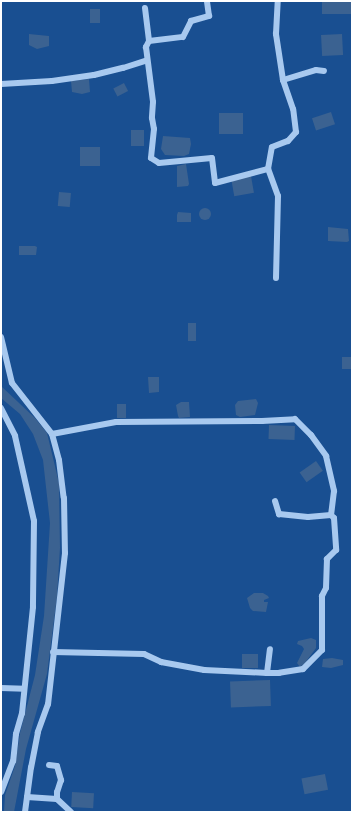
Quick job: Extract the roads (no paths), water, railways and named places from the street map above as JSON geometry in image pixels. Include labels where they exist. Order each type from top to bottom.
[{"type":"street","points":[[149,41],[184,37],[191,21],[208,16],[207,1]]},
{"type":"street","points":[[276,278],[278,196],[268,169],[272,147],[288,141],[296,132],[293,109],[283,80],[276,34],[278,1]]},
{"type":"street","points":[[145,8],[149,41],[146,47],[153,102],[152,118],[154,129],[150,158],[159,163],[212,158],[215,183],[268,169]]},
{"type":"street","points":[[1,84],[52,82],[94,75],[147,60]]},
{"type":"street","points":[[283,80],[316,70],[324,71]]},
{"type":"street","points":[[1,337],[12,383],[52,434],[61,472],[65,524],[65,553],[48,704],[38,732],[25,812]]},
{"type":"street","points":[[1,408],[15,436],[34,521],[32,607],[22,713],[13,750],[13,761],[1,792]]},
{"type":"street","points":[[52,434],[116,422],[262,422],[295,419],[311,435],[326,456],[334,491],[331,515],[334,518],[336,550],[327,559],[326,588],[322,596],[322,650],[304,669],[280,673],[204,670],[161,662],[144,654],[53,652]]},
{"type":"street","points":[[275,501],[279,514],[308,517],[331,515]]},
{"type":"street","points":[[267,673],[270,649]]},
{"type":"street","points":[[1,688],[24,689]]},
{"type":"street","points":[[49,765],[58,766],[61,780],[57,792],[57,799]]},
{"type":"street","points":[[27,797],[57,799],[71,812]]},
{"type":"water","points":[[322,1],[352,1],[352,14],[322,14]]},
{"type":"water","points":[[90,9],[100,9],[100,23],[90,23]]},
{"type":"water","points":[[29,34],[49,36],[49,46],[37,49],[29,45]]},
{"type":"water","points":[[342,34],[343,55],[322,56],[321,35]]},
{"type":"water","points":[[89,79],[90,92],[82,94],[72,92],[71,81]]},
{"type":"water","points":[[124,83],[128,91],[117,96],[113,88]]},
{"type":"water","points":[[331,112],[335,124],[316,131],[312,118]]},
{"type":"water","points":[[219,113],[243,113],[243,134],[219,134]]},
{"type":"water","points":[[131,130],[144,130],[144,146],[131,146]]},
{"type":"water","points":[[163,136],[190,138],[191,144],[189,154],[184,156],[165,155],[161,149]]},
{"type":"water","points":[[80,147],[100,147],[100,166],[80,166]]},
{"type":"water","points":[[186,164],[189,184],[188,186],[177,187],[177,166]]},
{"type":"water","points":[[251,176],[254,193],[234,196],[231,179]]},
{"type":"water","points":[[59,192],[71,193],[70,207],[58,206]]},
{"type":"water","points":[[205,208],[209,210],[211,214],[209,218],[205,220],[201,218],[199,214],[201,210]]},
{"type":"water","points":[[178,212],[191,213],[191,222],[177,222]]},
{"type":"water","points":[[328,227],[348,229],[349,241],[328,241]]},
{"type":"water","points":[[19,246],[37,247],[36,255],[19,255]]},
{"type":"water","points":[[188,323],[196,323],[196,341],[188,341]]},
{"type":"water","points":[[342,357],[351,357],[351,369],[342,369]]},
{"type":"water","points":[[148,377],[159,377],[159,392],[149,393]]},
{"type":"water","points":[[1,386],[35,418],[47,433],[59,483],[60,548],[57,597],[47,674],[26,749],[14,812],[4,812],[5,795],[15,766],[20,733],[35,675],[44,616],[50,523],[43,460],[33,434],[20,414],[1,398]]},
{"type":"water","points":[[256,399],[258,403],[255,415],[240,417],[236,415],[235,405],[238,401]]},
{"type":"water","points":[[181,402],[189,402],[190,417],[179,418],[176,405]]},
{"type":"water","points":[[117,404],[126,404],[126,418],[117,418]]},
{"type":"water","points":[[269,425],[295,426],[294,440],[269,439]]},
{"type":"water","points":[[316,461],[323,471],[306,482],[300,472]]},
{"type":"water","points":[[254,593],[263,593],[268,596],[269,598],[264,600],[264,602],[268,602],[266,612],[253,611],[250,608],[247,598]]},
{"type":"water","points":[[311,638],[316,640],[316,648],[305,663],[300,667],[297,663],[304,649],[302,646],[297,644],[298,641]]},
{"type":"water","points":[[242,654],[258,654],[258,668],[242,668]]},
{"type":"water","points":[[332,658],[343,660],[343,665],[331,668],[322,667],[323,659]]},
{"type":"water","points":[[270,680],[271,706],[231,707],[230,681]]},
{"type":"water","points":[[325,774],[328,790],[304,794],[301,779]]},
{"type":"water","points":[[72,792],[94,793],[93,808],[71,807]]}]
